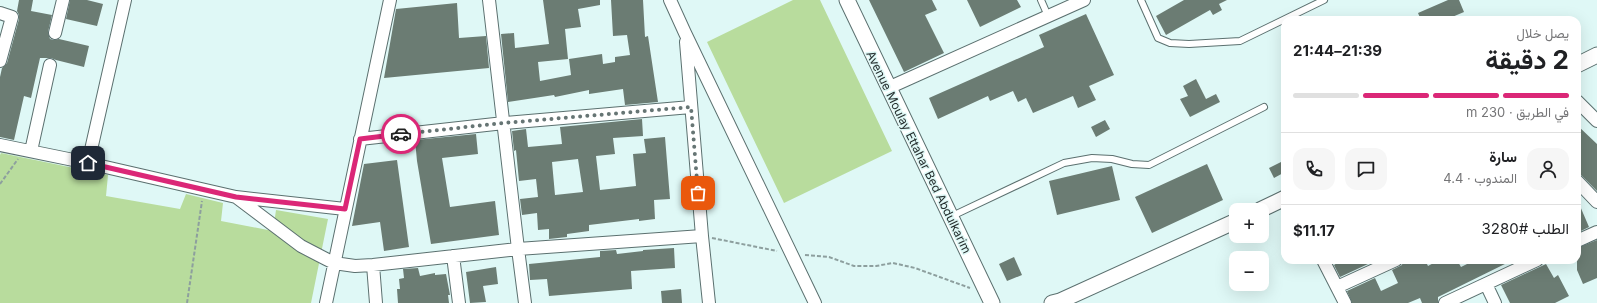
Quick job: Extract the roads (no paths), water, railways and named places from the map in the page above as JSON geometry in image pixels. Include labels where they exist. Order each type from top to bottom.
[{"type":"street","points":[[55,33],[63,0]]},
{"type":"street","points":[[88,163],[125,0]]},
{"type":"street","points":[[326,303],[389,0],[394,0]]},
{"type":"street","points":[[489,0],[525,303]]},
{"type":"street","points":[[670,0],[815,303]]},
{"type":"street","name":"Avenue Moulay Ettahar Bed Abdulkarim","points":[[847,0],[990,299]]},
{"type":"street","points":[[888,88],[1084,0]]},
{"type":"street","points":[[0,13],[12,17],[2,48],[0,61]]},
{"type":"street","points":[[685,33],[709,303]]},
{"type":"street","points":[[1581,63],[1597,56]]},
{"type":"street","points":[[28,151],[50,65]]},
{"type":"street","points":[[1581,105],[1597,121]]},
{"type":"street","points":[[360,139],[504,123],[691,107]]},
{"type":"street","points":[[0,145],[88,163],[236,197],[345,209]]},
{"type":"street","points":[[1581,185],[1597,202]]},
{"type":"street","points":[[236,197],[301,246],[334,263],[355,266],[518,249],[702,236]]},
{"type":"street","points":[[1269,206],[1281,200]]},
{"type":"street","points":[[1056,302],[1229,224]]},
{"type":"street","points":[[1581,239],[1597,232]]},
{"type":"street","points":[[453,256],[459,303]]},
{"type":"street","points":[[1325,264],[1345,303]]},
{"type":"street","points":[[1337,287],[1387,264]]},
{"type":"street","points":[[1445,303],[1528,264]]},
{"type":"street","points":[[374,265],[376,303]]},
{"type":"street","points":[[1486,284],[1495,303]]},
{"type":"lane","points":[[1041,0],[1048,16]]},
{"type":"lane","points":[[1140,0],[1158,38],[1170,43],[1188,44],[1240,41],[1281,21]]},
{"type":"lane","points":[[1291,16],[1324,0]]},
{"type":"lane","points":[[950,217],[1064,163],[1092,158],[1112,159],[1132,164],[1149,165],[1264,107]]}]
